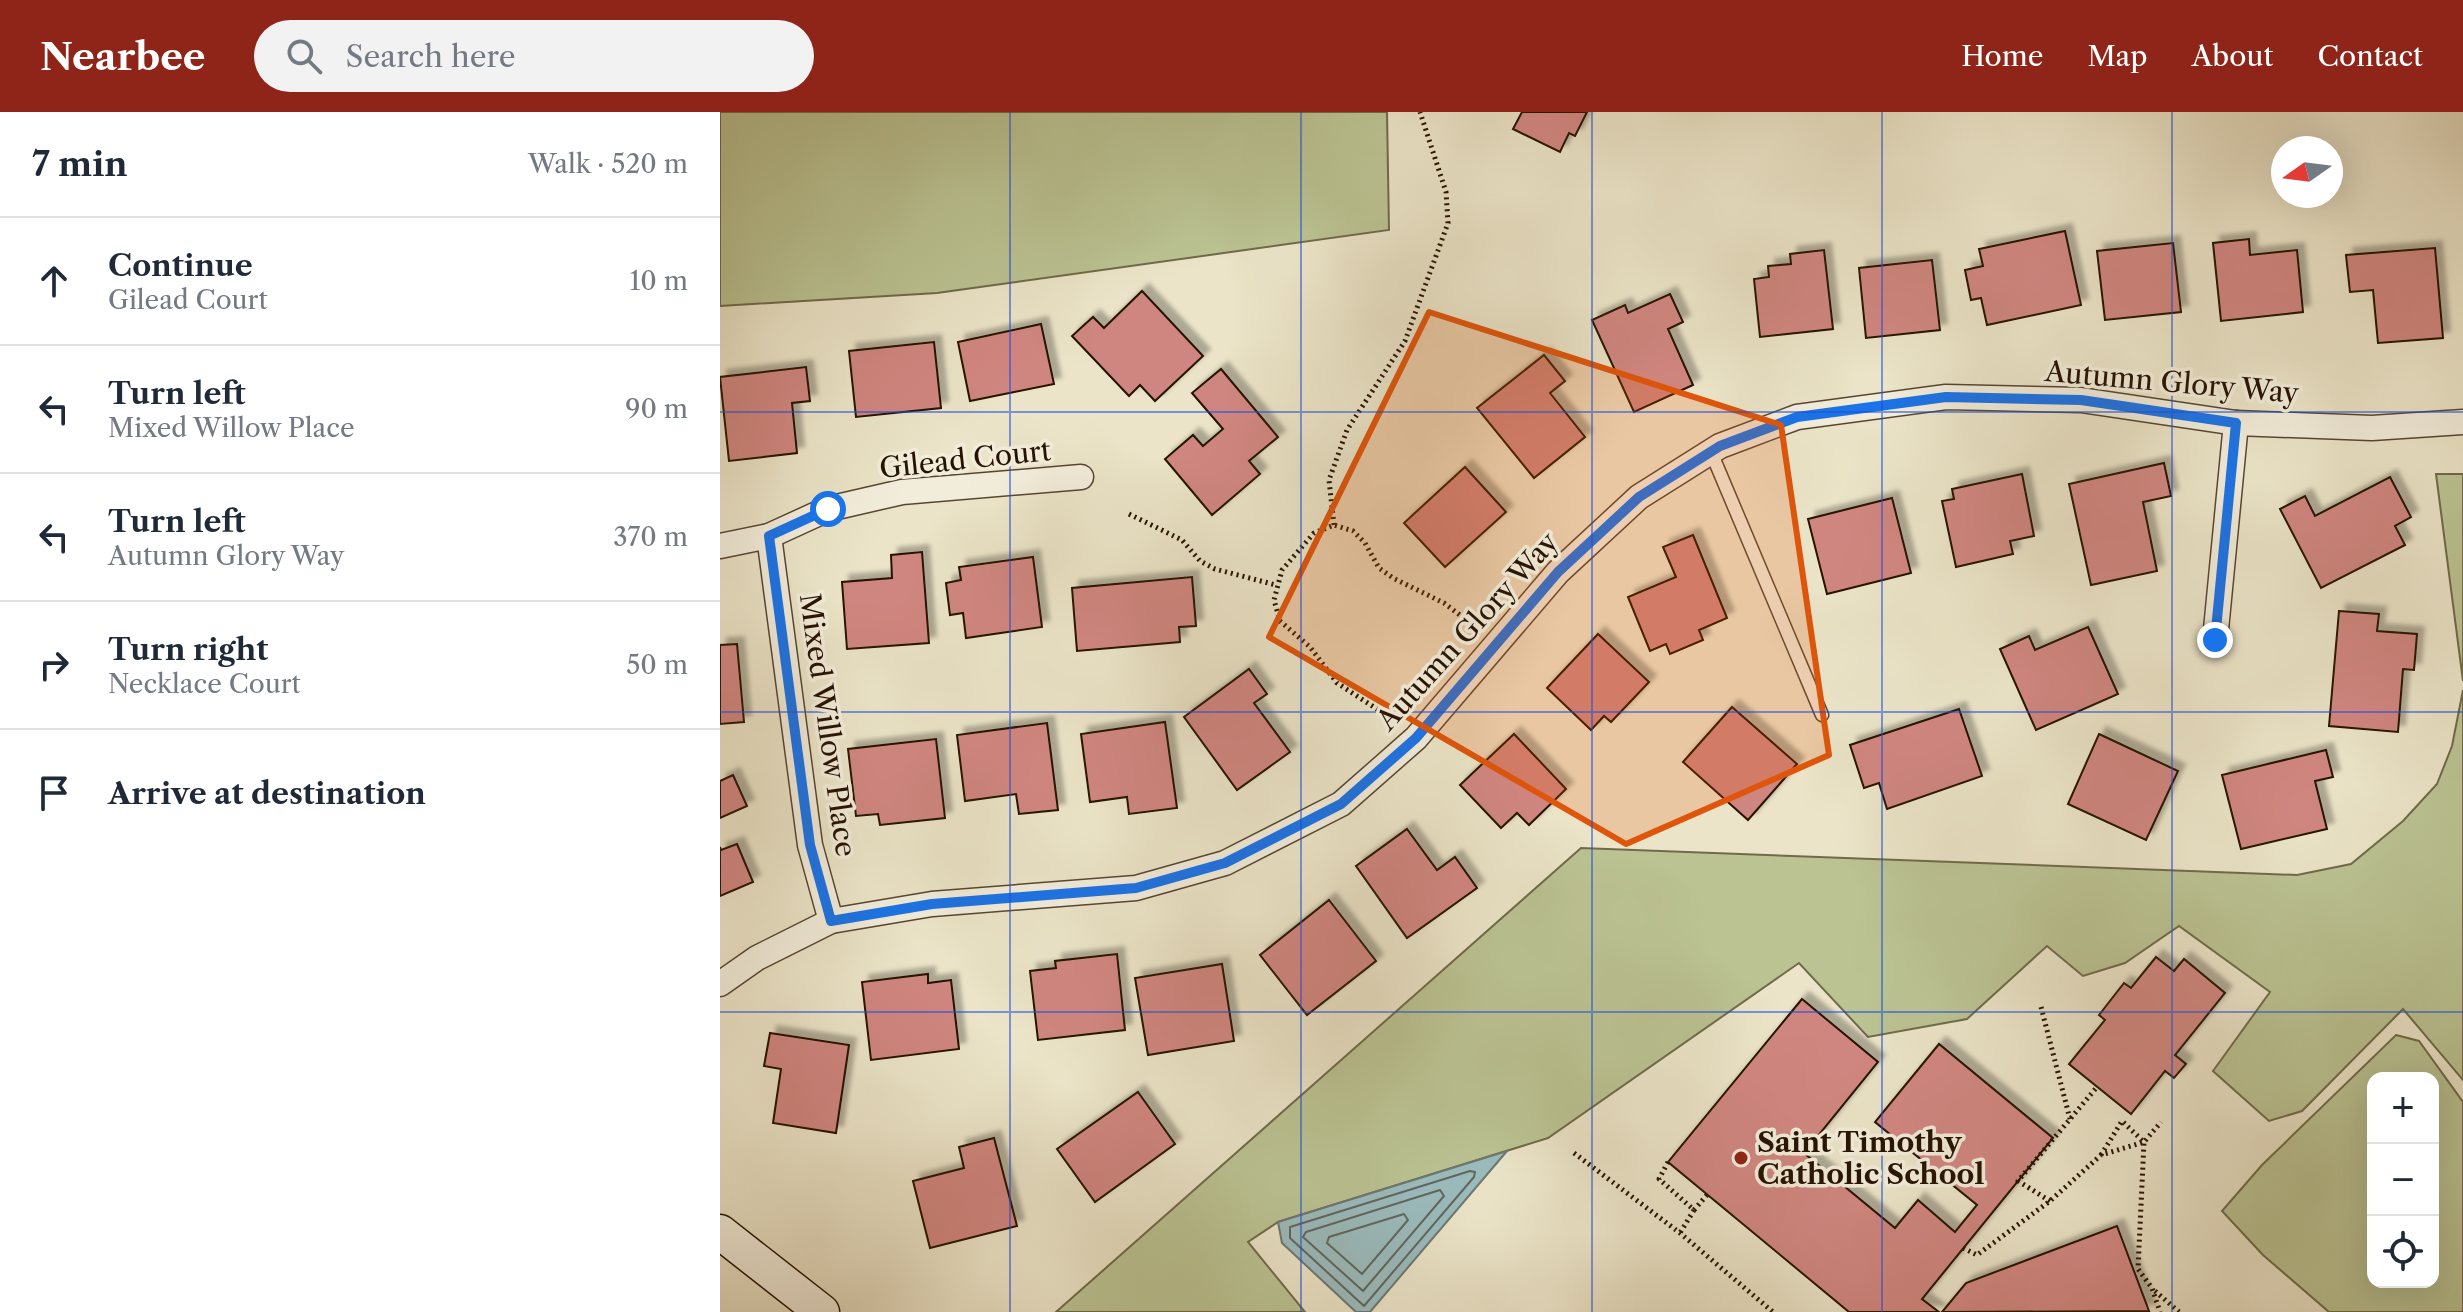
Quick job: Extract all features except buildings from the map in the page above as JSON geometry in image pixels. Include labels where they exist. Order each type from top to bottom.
[{"type":"main road","points":[[720,1232],[822,1312]]},
{"type":"street","name":"Autumn Glory Way","points":[[720,984],[757,958],[831,921],[932,904],[1136,888],[1225,863],[1341,804],[1416,738],[1558,572],[1639,497],[1711,452],[1797,417],[1946,397],[2081,400],[2236,423],[2372,428],[2463,422]]},
{"type":"street","points":[[2215,640],[2236,423]]},
{"type":"street","name":"Gilead Court","points":[[720,546],[769,536],[828,509],[902,492],[1081,477]]},
{"type":"street","name":"Mixed Willow Place","points":[[769,536],[810,845],[831,921]]},
{"type":"lane","points":[[1711,452],[1822,715]]},
{"type":"path","points":[[1334,525],[1329,480],[1347,430],[1405,341],[1448,223],[1446,192],[1420,112]]},
{"type":"path","points":[[1129,514],[1182,540],[1200,561],[1215,569],[1276,585]]},
{"type":"path","points":[[1383,713],[1337,683],[1310,647],[1280,621],[1274,600],[1276,585],[1282,570],[1314,533],[1334,525],[1353,531],[1365,543],[1379,568],[1444,603],[1465,619]]},
{"type":"path","points":[[2041,1007],[2070,1120]]},
{"type":"path","points":[[2050,1201],[2018,1181],[2097,1087]]},
{"type":"path","points":[[1963,1248],[1977,1255],[2050,1201],[2101,1155],[2122,1121],[2144,1142],[2138,1269],[2152,1288],[2179,1312]]},
{"type":"path","points":[[2101,1155],[2144,1142],[2161,1122]]},
{"type":"path","points":[[1574,1153],[1680,1233],[1773,1312]]},
{"type":"path","points":[[1668,1162],[1659,1179],[1694,1210]]},
{"type":"path","points":[[1680,1233],[1707,1195]]},
{"type":"path","points":[[2152,1288],[2160,1312]]},
{"type":"highlighted area","points":[[1429,312],[1781,425],[1829,755],[1626,844],[1269,637]]},
{"type":"green space","points":[[720,112],[1387,112],[1389,230],[937,293],[720,306]]},
{"type":"green space","points":[[2436,474],[2463,474],[2463,681]]},
{"type":"green space","points":[[2463,690],[2463,1080],[2403,1009],[2302,1111],[2269,1121],[2213,1071],[2270,992],[2179,926],[2125,963],[2083,976],[2047,946],[1967,1019],[1868,1037],[1799,963],[1548,1138],[1278,1222],[1248,1242],[1305,1312],[1056,1312],[1581,848],[2297,875],[2351,864],[2403,821],[2437,784],[2452,746]]},
{"type":"green space","points":[[2396,1035],[2419,1041],[2463,1102],[2463,1312],[2329,1312],[2263,1255],[2222,1211],[2262,1165]]},
{"type":"water","points":[[1507,1151],[1370,1312],[1356,1312],[1282,1243],[1278,1222]]},
{"type":"place","name":"Saint Timothy Catholic School","points":[[1741,1158]]},
{"type":"route","points":[[828,509],[769,536],[783,619],[810,845],[831,921],[932,904],[1136,888],[1225,863],[1341,804],[1416,738],[1558,572],[1639,497],[1720,446],[1797,417],[1946,397],[2081,400],[2236,423],[2215,640]]}]
